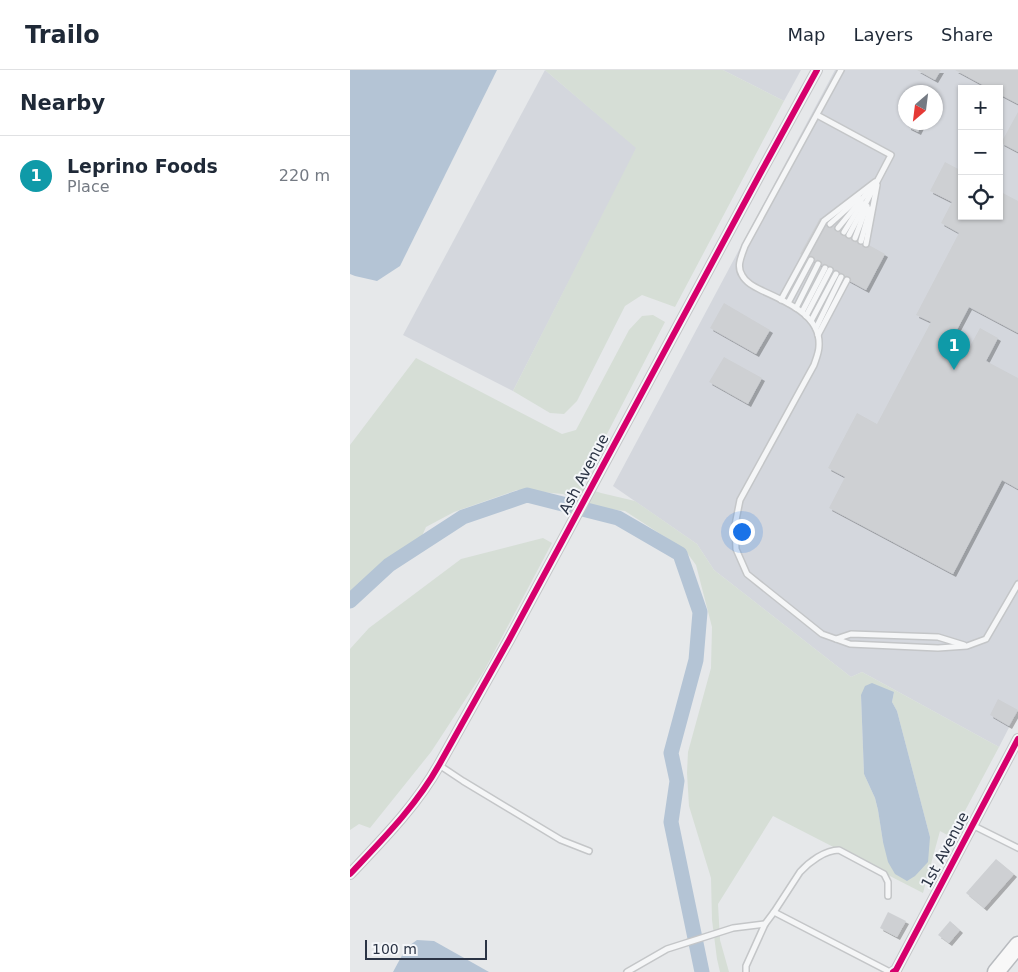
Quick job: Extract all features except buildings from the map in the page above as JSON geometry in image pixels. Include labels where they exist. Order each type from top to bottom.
[{"type":"highway","points":[[996,972],[1018,946]]},
{"type":"street","name":"Ash Avenue","points":[[350,874],[408,810],[440,765],[817,70]]},
{"type":"street","name":"1st Avenue","points":[[891,972],[896,970],[1017,741]]},
{"type":"lane","points":[[841,70],[750,237],[739,261],[741,274],[750,284],[788,303],[811,321],[816,328],[819,346],[814,365],[740,500],[735,525],[736,549],[747,574],[822,634],[850,644],[938,648],[968,646],[986,639],[1018,584]]},
{"type":"lane","points":[[817,115],[890,155],[852,236]]},
{"type":"lane","points":[[830,224],[878,180]]},
{"type":"lane","points":[[838,228],[878,180]]},
{"type":"lane","points":[[844,232],[878,180]]},
{"type":"lane","points":[[861,241],[878,180]]},
{"type":"lane","points":[[866,244],[878,180]]},
{"type":"lane","points":[[781,300],[824,221],[878,180]]},
{"type":"lane","points":[[788,303],[810,260]]},
{"type":"lane","points":[[796,308],[818,264]]},
{"type":"lane","points":[[804,314],[828,269]]},
{"type":"lane","points":[[811,321],[839,275],[816,328]]},
{"type":"lane","points":[[818,335],[847,280]]},
{"type":"lane","points":[[836,639],[851,634],[938,637],[968,646]]},
{"type":"lane","points":[[440,765],[463,782],[561,840],[589,852]]},
{"type":"lane","points":[[972,825],[1018,848]]},
{"type":"lane","points":[[746,972],[746,966],[764,924],[804,867],[828,852],[839,850],[884,874],[888,882],[888,896]]},
{"type":"lane","points":[[774,912],[891,972]]},
{"type":"lane","points":[[627,972],[667,950],[733,928],[764,924]]},
{"type":"shaded area","points":[[545,70],[637,148],[513,391],[403,335]]},
{"type":"shaded area","points":[[545,70],[723,70],[784,101],[675,307],[642,295],[625,306],[577,401],[564,414],[550,413],[513,391],[636,148]]},
{"type":"shaded area","points":[[723,70],[801,70],[784,101]]},
{"type":"shaded area","points":[[835,70],[1018,70],[1018,710],[999,747],[862,672],[851,677],[714,570],[697,544],[613,486]]},
{"type":"shaded area","points":[[653,315],[665,322],[580,486],[635,501],[697,544],[714,570],[851,677],[862,672],[999,747],[951,837],[940,831],[923,893],[773,816],[718,904],[720,940],[729,972],[720,972],[712,920],[711,878],[689,806],[688,752],[711,668],[712,627],[696,565],[685,550],[625,511],[594,507],[563,494],[517,490],[454,512],[426,527],[422,536],[383,566],[350,596],[350,445],[416,358],[562,434],[576,430],[629,330],[642,316]],"holes":[[[894,692],[892,702],[897,711],[930,837],[883,842],[875,798],[864,774],[861,695]]]},
{"type":"shaded area","points":[[543,538],[552,543],[484,671],[431,752],[370,828],[359,824],[350,830],[350,649],[369,628],[461,559]]},
{"type":"water","points":[[350,70],[497,70],[400,266],[377,281],[350,274]]},
{"type":"water","points":[[872,683],[894,692],[892,702],[897,711],[930,837],[928,862],[915,876],[907,881],[895,874],[888,862],[875,798],[864,774],[861,695],[865,686]]},
{"type":"water","points":[[417,940],[434,941],[489,972],[393,972],[406,948]]},
{"type":"waterway","points":[[350,601],[389,565],[463,517],[527,495],[618,518],[680,554],[700,612],[696,660],[671,753],[677,781],[671,822],[702,972]]},
{"type":"cycle path","points":[[350,874],[409,809],[439,765],[509,640],[817,70]]},
{"type":"cycle path","points":[[893,972],[896,970],[1018,739]]},
{"type":"place","name":"Leprino Foods","points":[[954,370]]}]
